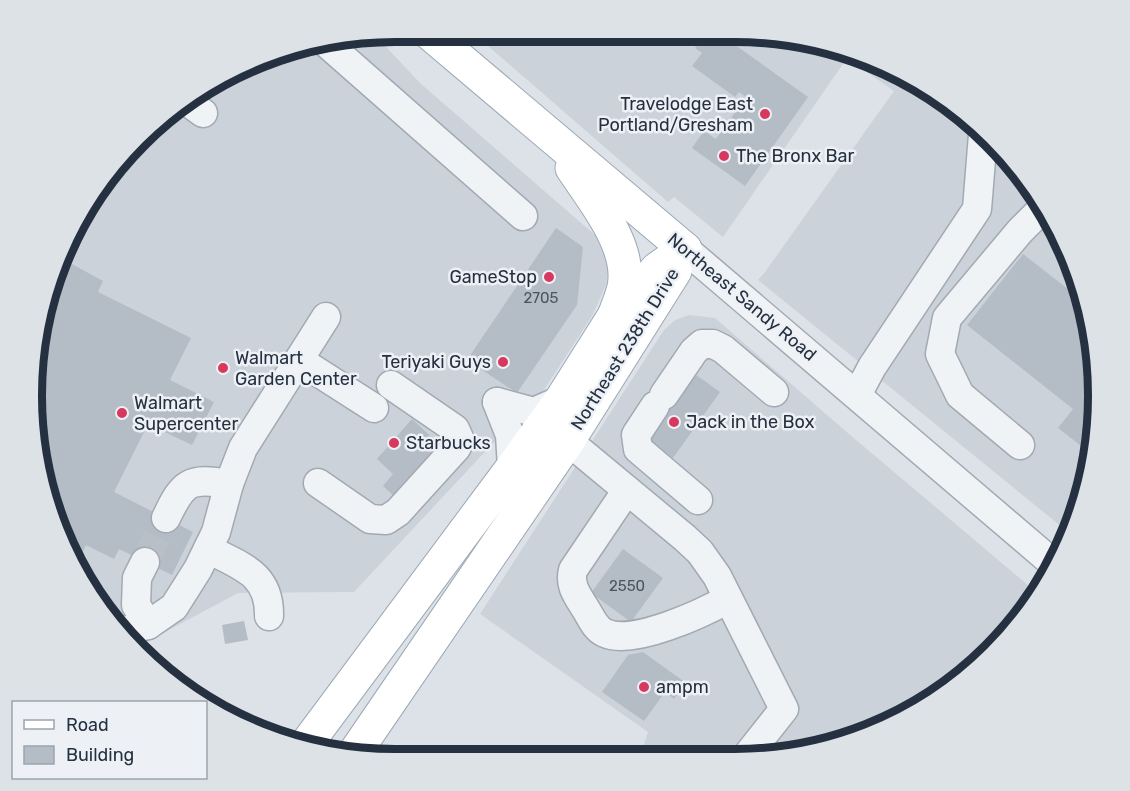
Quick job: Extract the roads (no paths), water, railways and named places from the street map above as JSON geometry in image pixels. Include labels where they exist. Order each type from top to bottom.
[{"type":"main road","name":"Northeast Sandy Road","points":[[440,42],[686,249]]},
{"type":"main road","points":[[552,138],[610,226],[622,257],[625,270],[624,287],[614,316]]},
{"type":"main road","name":"Northeast 238th Drive","points":[[311,738],[561,400],[614,316],[657,269],[686,249]]},
{"type":"main road","name":"Northeast 238th Drive","points":[[359,747],[568,441],[670,280],[686,249]]},
{"type":"street","points":[[332,48],[524,216]]},
{"type":"street","points":[[857,395],[872,367],[977,209],[982,144]]},
{"type":"street","points":[[1020,445],[960,395],[940,354],[947,318],[1037,214]]},
{"type":"street","name":"Northeast Sandy Road","points":[[686,249],[1048,558]]},
{"type":"street","points":[[130,629],[148,625],[174,607],[198,569],[216,532],[229,484],[243,448],[326,317]]},
{"type":"street","points":[[698,500],[638,449],[636,435],[659,400],[694,351],[702,344],[713,344],[723,349],[774,392]]},
{"type":"street","points":[[299,360],[374,408]]},
{"type":"street","points":[[318,483],[370,519],[386,520],[398,512],[457,447],[459,438],[455,429],[391,385]]},
{"type":"street","points":[[512,468],[510,435],[496,402],[534,412],[561,400]]},
{"type":"street","points":[[568,441],[700,552],[717,576],[784,710],[753,748]]},
{"type":"street","points":[[166,518],[175,498],[186,486],[197,481],[229,484]]},
{"type":"street","points":[[627,490],[573,570],[573,589],[598,628],[614,636],[633,635],[690,619],[728,599]]},
{"type":"street","points":[[208,549],[252,573],[262,583],[270,600],[269,615]]},
{"type":"street","points":[[145,562],[137,578],[136,605],[148,625]]},
{"type":"tunnel","points":[[145,562],[166,518]]},
{"type":"place","name":"Travelodge East Portland/Gresham","points":[[765,114]]},
{"type":"place","name":"The Bronx Bar","points":[[724,156]]},
{"type":"place","name":"GameStop","points":[[549,277]]},
{"type":"place","name":"Teriyaki Guys","points":[[503,362]]},
{"type":"place","name":"Walmart Garden Center","points":[[223,368]]},
{"type":"place","name":"Walmart Supercenter","points":[[122,413]]},
{"type":"place","name":"Jack in the Box","points":[[674,422]]},
{"type":"place","name":"Starbucks","points":[[394,443]]},
{"type":"place","name":"ampm","points":[[644,687]]}]
